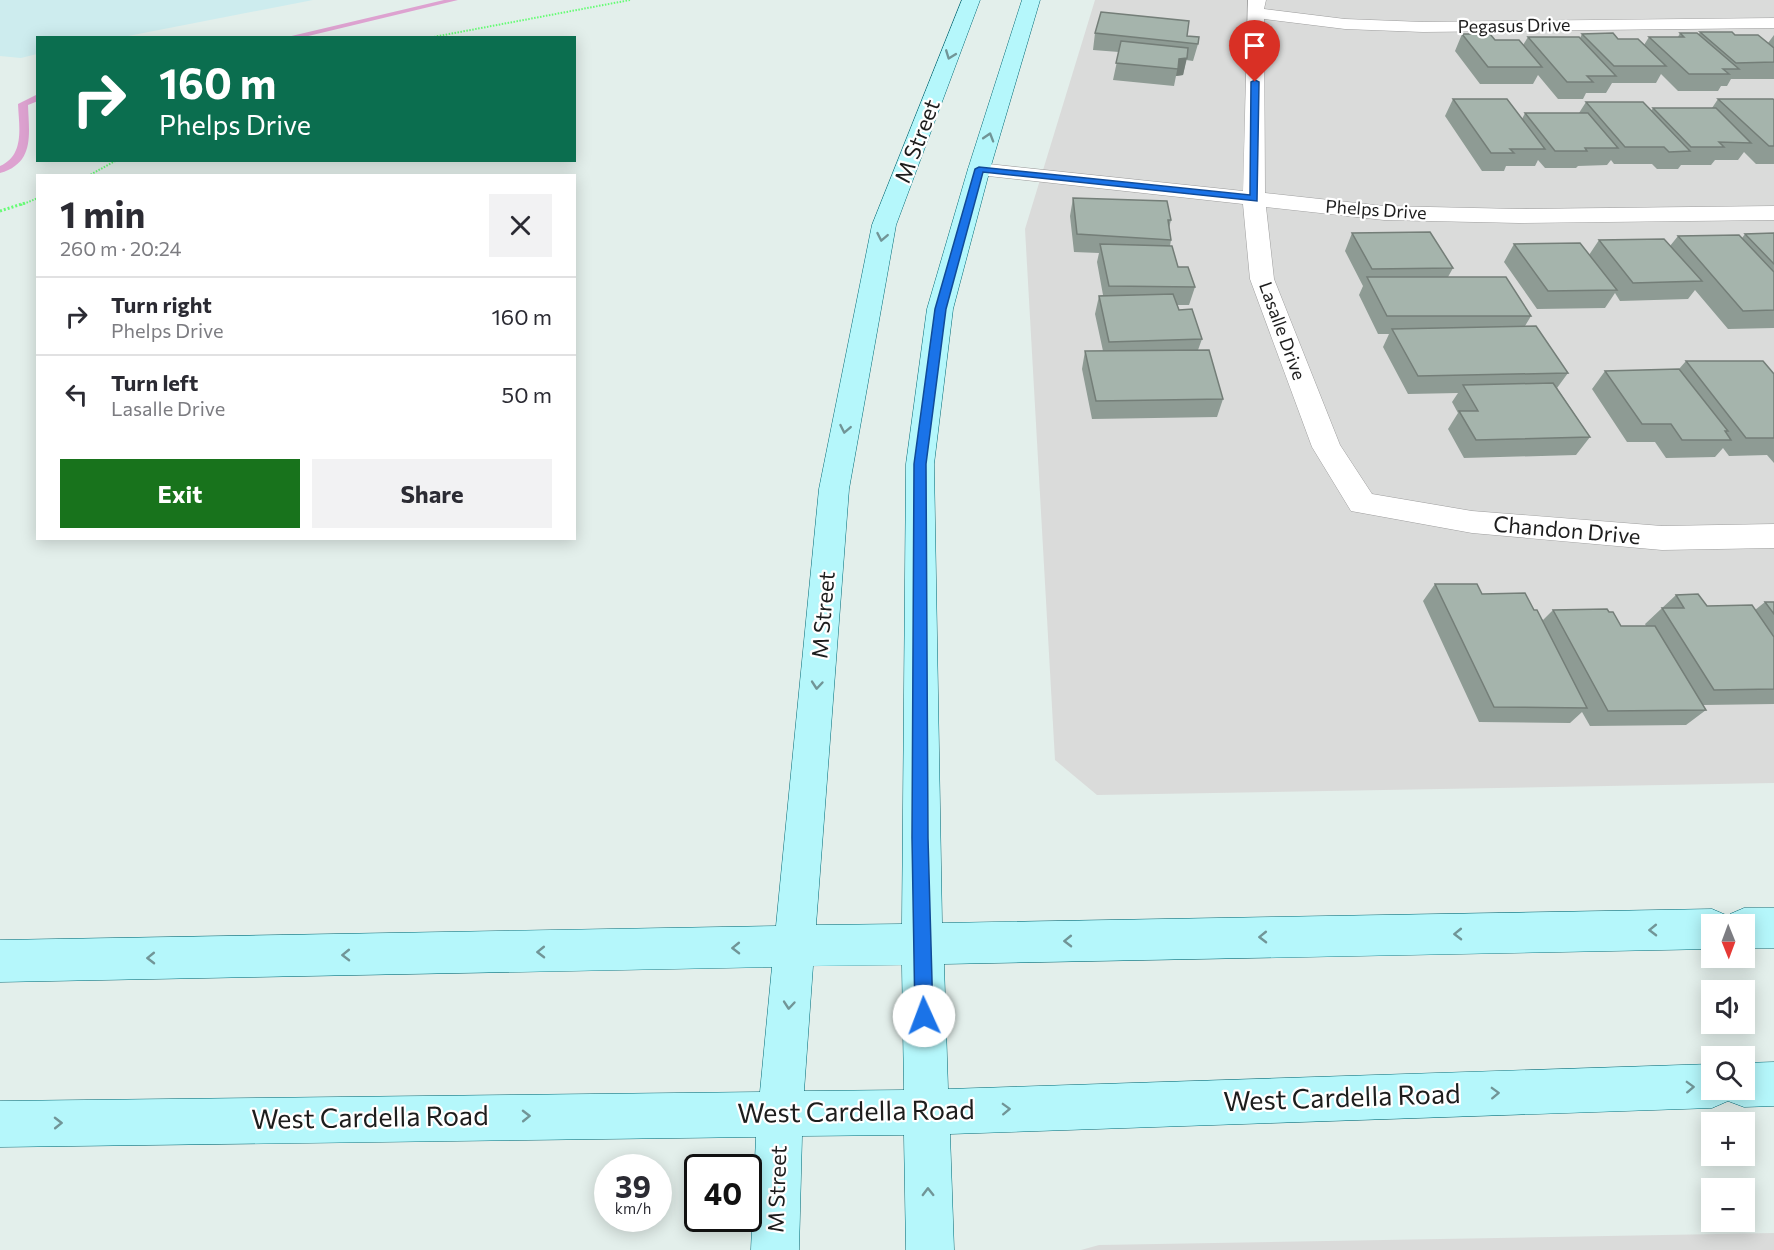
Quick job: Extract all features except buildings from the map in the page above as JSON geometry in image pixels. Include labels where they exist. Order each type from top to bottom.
[{"type":"street","name":"M Street","points":[[775,1250],[780,1113],[834,489],[884,225],[971,0]]},
{"type":"street","points":[[930,1250],[920,838],[920,464],[940,309],[979,169],[1031,0]]},
{"type":"street","name":"Pegasus Drive","points":[[1256,6],[1345,24],[1424,27],[1774,23]]},
{"type":"street","name":"Lasalle Drive","points":[[1256,6],[1254,199],[1262,279],[1326,447],[1362,503]]},
{"type":"street","name":"Phelps Drive","points":[[979,169],[1384,213],[1519,216],[1774,213]]},
{"type":"street","name":"Chandon Drive","points":[[1362,503],[1472,522],[1662,538],[1774,536]]},
{"type":"street","points":[[1755,928],[1774,928]]},
{"type":"street","points":[[0,961],[1701,929]]},
{"type":"street","points":[[1755,1085],[1774,1084]]},
{"type":"street","name":"West Cardella Road","points":[[0,1124],[927,1112],[1701,1086]]},
{"type":"path","points":[[439,36],[630,0]]},
{"type":"path","points":[[92,174],[113,162]]},
{"type":"path","points":[[0,211],[9,210],[36,199]]},
{"type":"shaded area","points":[[0,0],[313,0],[128,36],[36,36],[36,54],[21,58],[0,56]]},
{"type":"shaded area","points":[[1095,0],[1774,0],[1774,783],[1097,795],[1055,760],[1025,229]]},
{"type":"shaded area","points":[[1774,1233],[1774,1250],[1081,1250],[1099,1245]]},
{"type":"waterway","points":[[296,36],[454,0]]},
{"type":"waterway","points":[[0,170],[10,165],[21,152],[24,143],[23,104],[36,98]]},
{"type":"route","points":[[924,1016],[920,838],[920,464],[940,309],[979,169],[1254,199],[1255,82]]}]
